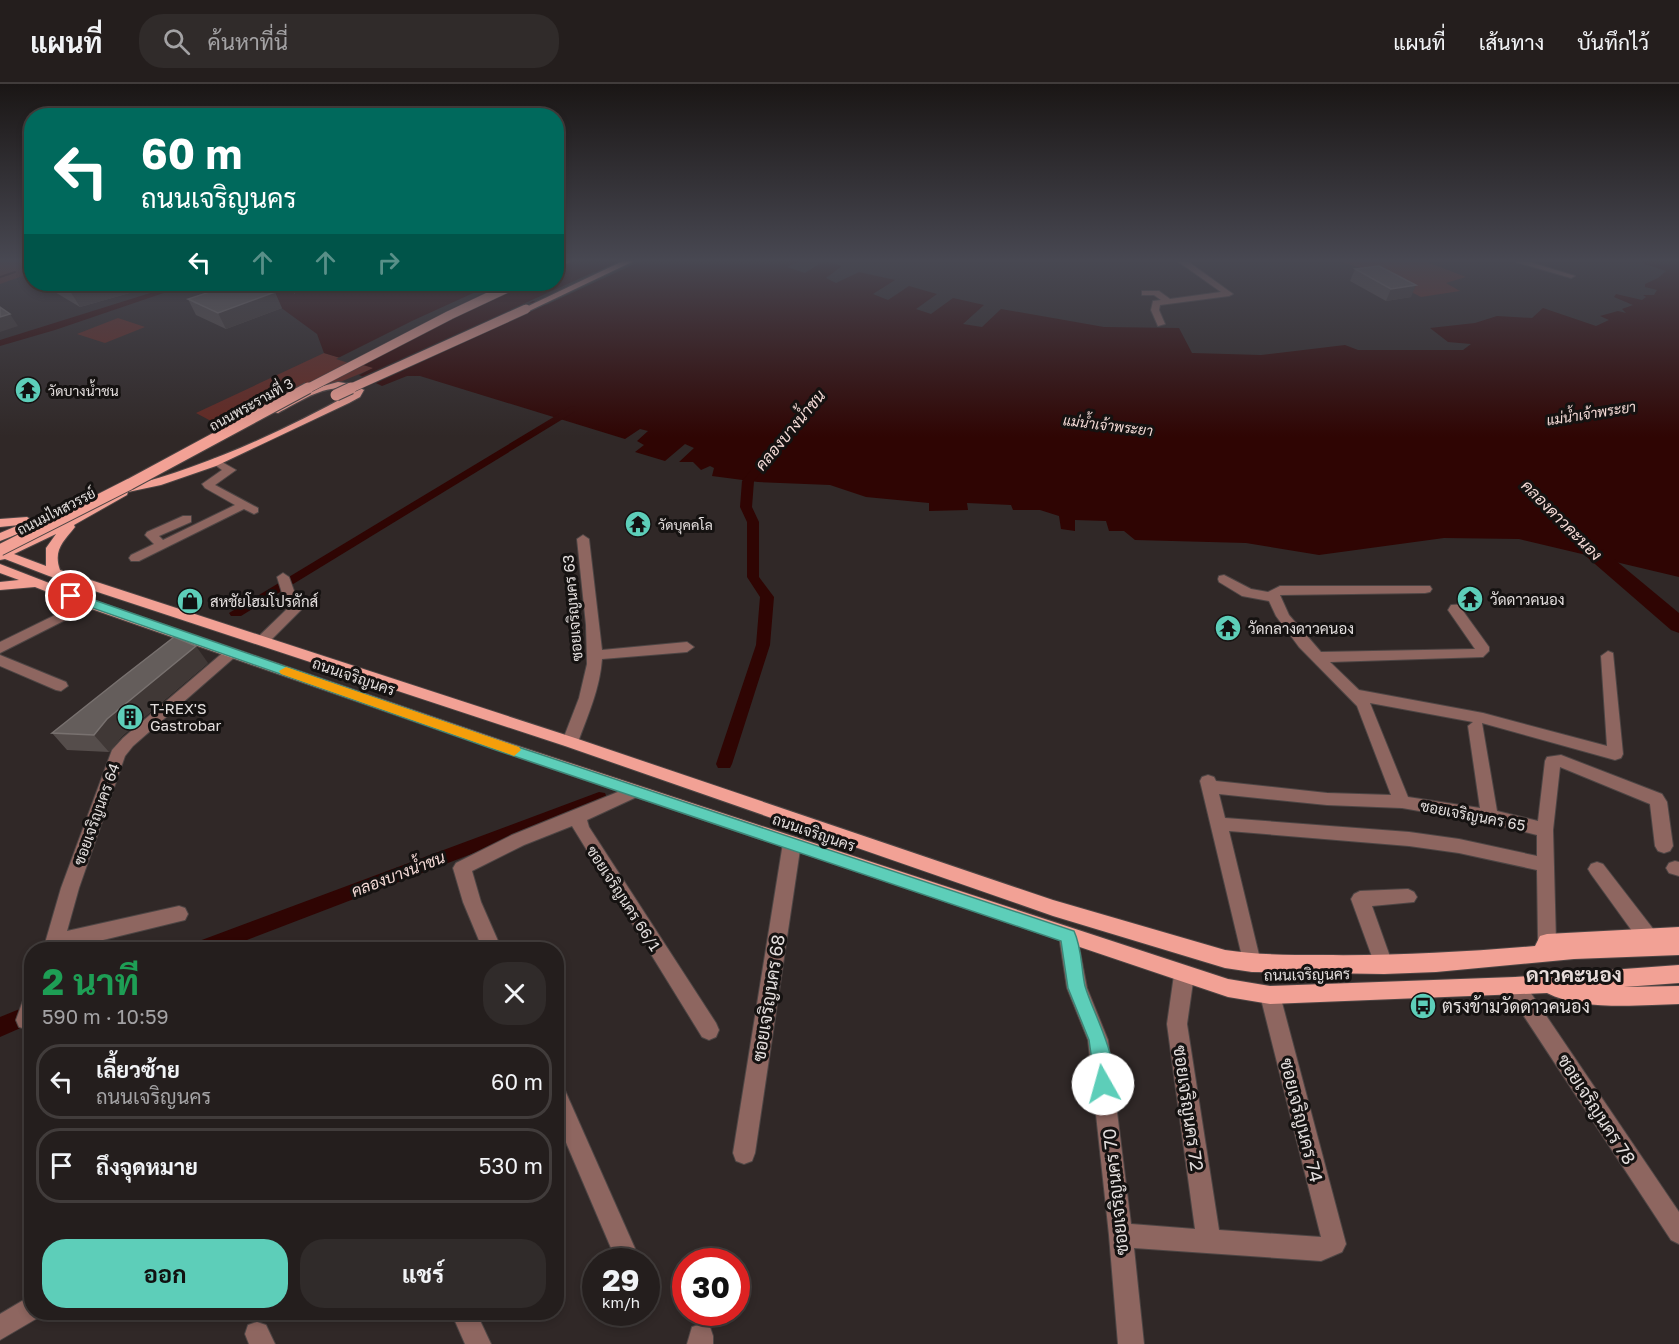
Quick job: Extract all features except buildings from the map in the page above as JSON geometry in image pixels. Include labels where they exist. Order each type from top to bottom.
[{"type":"main road","name":"ถนนพระรามที่ 3","points":[[0,538],[85,498],[421,319]]},
{"type":"main road","name":"ถนนพระรามที่ 3","points":[[1,553],[387,346],[444,319]]},
{"type":"main road","name":"ถนนมไหสวรรย์","points":[[1,553],[84,510],[503,319]]},
{"type":"main road","points":[[54,573],[50,558],[51,548],[84,510],[185,449],[341,384],[349,384],[359,390],[356,395],[345,401],[215,461],[159,483],[128,490]]},
{"type":"main road","name":"ถนนมไหสวรรย์","points":[[0,538],[46,518],[84,510]]},
{"type":"main road","points":[[0,523],[46,518]]},
{"type":"main road","name":"ถนนเจริญนคร","points":[[1,553],[54,573],[570,742],[1053,908],[1225,959],[1252,963],[1384,965],[1436,963],[1544,948],[1624,950],[1679,947]]},
{"type":"main road","name":"ถนนเจริญนคร","points":[[0,568],[88,603],[231,653],[635,791],[1228,988],[1270,995],[1515,986],[1679,974]]},
{"type":"main road","points":[[0,586],[37,583]]},
{"type":"main road","points":[[556,764],[570,742]]},
{"type":"main road","points":[[1544,948],[1647,936],[1679,935]]},
{"type":"main road","points":[[1544,984],[1580,994],[1606,997],[1679,995]]},
{"type":"street","points":[[1159,319],[1161,324]]},
{"type":"street","points":[[135,558],[249,508],[208,486],[230,470],[215,461]]},
{"type":"street","points":[[162,545],[151,535],[187,519]]},
{"type":"street","name":"ซอยเจริญนคร 63","points":[[570,742],[586,700],[596,655],[583,568],[583,539]]},
{"type":"street","points":[[1224,579],[1247,593],[1273,597],[1274,592],[1280,590],[1425,589]]},
{"type":"street","points":[[263,640],[294,610],[285,582]]},
{"type":"street","name":"ซอยเจริญนคร 65","points":[[1273,597],[1283,616],[1304,644],[1363,703],[1402,802],[1489,816],[1545,830],[1544,948]]},
{"type":"street","points":[[0,648],[88,603]]},
{"type":"street","points":[[1317,657],[1476,655],[1482,648],[1455,610],[1463,607]]},
{"type":"street","points":[[596,655],[687,647]]},
{"type":"street","name":"ซอยเจริญนคร 64","points":[[55,942],[69,888],[118,754],[128,742],[231,653]]},
{"type":"street","points":[[1356,695],[1483,718],[1615,753],[1608,656]]},
{"type":"street","points":[[0,660],[62,686]]},
{"type":"street","points":[[1476,726],[1489,816]]},
{"type":"street","points":[[1545,830],[1551,769],[1553,761],[1561,761],[1656,799],[1659,802],[1664,846]]},
{"type":"street","points":[[1252,963],[1209,784],[1327,799],[1402,802]]},
{"type":"street","points":[[490,942],[472,902],[462,868],[518,840],[578,817],[635,791]]},
{"type":"street","name":"ซอยเจริญนคร 66/1","points":[[578,817],[581,829],[590,845],[709,1030]]},
{"type":"street","points":[[1219,824],[1409,839],[1459,846],[1545,865]]},
{"type":"street","name":"ซอยเจริญนคร 68","points":[[744,1153],[792,843]]},
{"type":"street","points":[[1598,869],[1647,936]]},
{"type":"street","points":[[1384,965],[1360,899],[1408,897]]},
{"type":"street","points":[[70,942],[179,914]]},
{"type":"street","name":"ซอยเจริญนคร 70","points":[[1068,936],[1077,988],[1098,1040],[1121,1235],[1131,1344]]},
{"type":"street","name":"ซอยเจริญนคร 72","points":[[1185,975],[1177,1024],[1209,1242]]},
{"type":"street","name":"ซอยเจริญนคร 78","points":[[1515,986],[1679,1232]]},
{"type":"street","name":"ซอยเจริญนคร 74","points":[[1209,1242],[1321,1249],[1334,1244],[1270,995]]},
{"type":"street","points":[[564,1111],[623,1248]]},
{"type":"street","points":[[1121,1235],[1209,1242]]},
{"type":"street","points":[[0,1328],[24,1312]]},
{"type":"street","points":[[467,1320],[478,1344]]},
{"type":"shaded area","points":[[116,319],[145,327],[105,343],[77,334]]},
{"type":"shaded area","points":[[324,353],[374,368],[226,429],[196,413]]},
{"type":"water","name":"แม่น้ำเจ้าพระยา","points":[[296,319],[969,319],[963,324],[982,327],[991,319],[1057,319],[1104,327],[1179,328],[1192,353],[1261,355],[1345,345],[1358,350],[1463,350],[1471,344],[1448,342],[1430,328],[1475,323],[1488,319],[1575,319],[1596,326],[1609,320],[1606,319],[1679,319],[1679,577],[1519,539],[1444,538],[1319,555],[1246,543],[1135,540],[1124,531],[1109,531],[1106,521],[1075,520],[1075,531],[1061,529],[1059,516],[1040,510],[1013,510],[1011,505],[967,503],[968,510],[929,511],[929,503],[866,497],[830,485],[758,482],[712,476],[714,468],[710,466],[701,470],[693,462],[679,462],[694,448],[685,444],[665,461],[635,452],[644,445],[637,441],[648,431],[640,429],[625,439],[420,376],[407,376],[382,386],[359,375],[373,368],[324,353],[317,334]]},
{"type":"pier","points":[[448,319],[358,366],[336,359],[414,320]]},
{"type":"pier","points":[[490,319],[515,319],[372,385],[359,378]]},
{"type":"waterway","name":"คลองบางน้ำชน","points":[[0,343],[80,319]]},
{"type":"waterway","points":[[236,613],[572,409]]},
{"type":"waterway","name":"คลองบางน้ำชน","points":[[724,764],[763,645],[767,597],[753,577],[753,522],[746,507],[748,481],[760,466]]},
{"type":"waterway","name":"คลองดาวคะนอง","points":[[1572,534],[1679,625]]},
{"type":"waterway","name":"คลองบางน้ำชน","points":[[219,942],[599,798]]},
{"type":"waterway","name":"คลองบางน้ำชน","points":[[0,1027],[24,1016]]},
{"type":"slow traffic","points":[[286,671],[514,750]]},
{"type":"place","name":"วัดบางน้ำชน","points":[[28,390]]},
{"type":"place","name":"วัดบุคคโล","points":[[638,524]]},
{"type":"place","name":"วัดดาวคนอง","points":[[1470,599]]},
{"type":"place","name":"สหชัยโฮมโปรดักส์","points":[[190,601]]},
{"type":"place","name":"วัดกลางดาวคนอง","points":[[1228,628]]},
{"type":"place","name":"T-REX'S Gastrobar","points":[[130,717]]},
{"type":"place","name":"ตรงข้ามวัดดาวคนอง","points":[[1423,1006]]},
{"type":"district","name":"ดาวคะนอง","points":[[1574,974]]},
{"type":"route","points":[[71,596],[501,746],[1068,936],[1077,988],[1098,1040],[1103,1084]]}]
